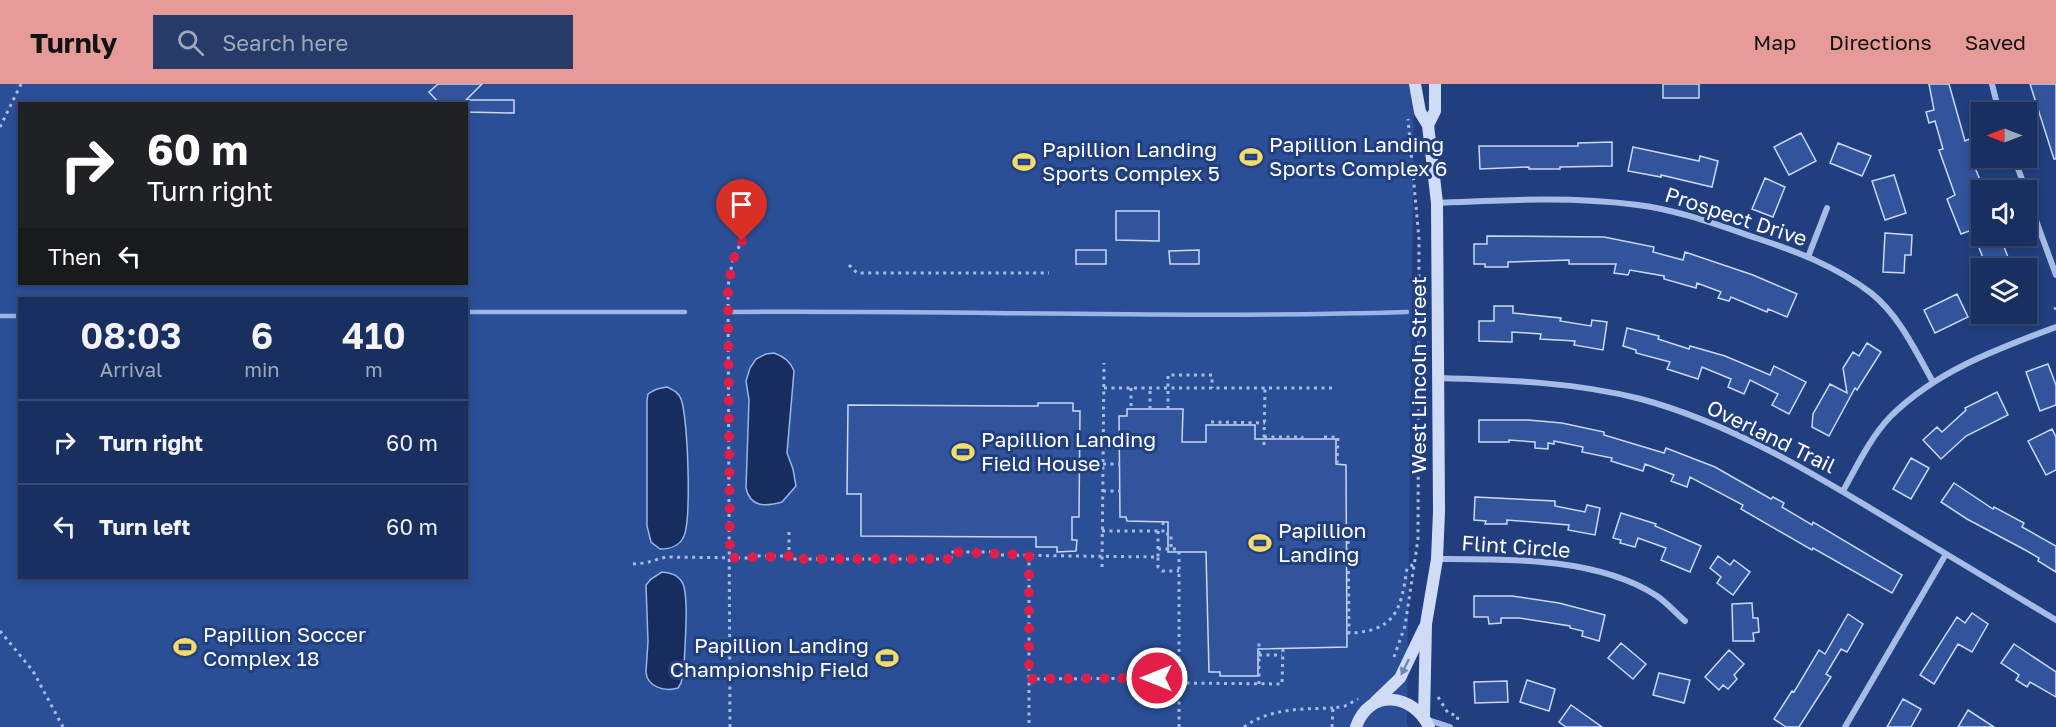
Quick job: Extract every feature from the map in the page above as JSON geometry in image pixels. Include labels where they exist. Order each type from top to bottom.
[{"type":"street","name":"West Lincoln Street","points":[[1415,84],[1420,112],[1428,125],[1437,203],[1439,512],[1437,559],[1426,624],[1426,721]]},
{"type":"street","name":"West Lincoln Street","points":[[1428,125],[1435,111],[1435,84]]},
{"type":"street","points":[[1992,84],[1996,102]]},
{"type":"street","name":"Prospect Drive","points":[[1437,203],[1517,200],[1638,205],[1698,218],[1785,247],[1838,272],[1871,293],[1890,311],[1933,382]]},
{"type":"street","points":[[1808,257],[1827,208]]},
{"type":"street","points":[[2037,222],[2056,275]]},
{"type":"street","points":[[1843,491],[1866,449],[1890,417],[1933,382],[1977,358],[2056,327]]},
{"type":"street","name":"Overland Trail","points":[[1438,378],[1521,380],[1594,388],[1643,400],[1706,422],[1767,450],[1843,491],[2056,620]]},
{"type":"street","points":[[1845,727],[1946,554]]},
{"type":"street","name":"Flint Circle","points":[[1437,559],[1535,561],[1589,570],[1625,580],[1658,597],[1684,621]]},
{"type":"street","name":"West Lincoln Street","points":[[1356,727],[1369,699],[1400,678],[1426,624]]},
{"type":"street","points":[[1369,699],[1403,701],[1411,705],[1426,721],[1450,727]]},
{"type":"path","points":[[0,127],[21,84]]},
{"type":"path","points":[[1393,659],[1405,626],[1418,539],[1419,239],[1408,118]]},
{"type":"path","points":[[730,727],[728,286],[734,258],[742,241]]},
{"type":"path","points":[[849,265],[858,273],[1049,273]]},
{"type":"path","points":[[1102,567],[1104,363]]},
{"type":"path","points":[[1168,409],[1168,375],[1212,375],[1212,388]]},
{"type":"path","points":[[1104,388],[1332,388]]},
{"type":"path","points":[[1131,388],[1131,410]]},
{"type":"path","points":[[1150,388],[1150,409]]},
{"type":"path","points":[[1264,445],[1265,388]]},
{"type":"path","points":[[1211,422],[1265,423]]},
{"type":"path","points":[[1264,436],[1302,437],[1302,439]]},
{"type":"path","points":[[1324,436],[1338,437],[1337,463]]},
{"type":"path","points":[[1103,447],[1120,448]]},
{"type":"path","points":[[1103,464],[1120,464]]},
{"type":"path","points":[[1102,491],[1120,491]]},
{"type":"path","points":[[1163,522],[1163,534],[1171,534],[1171,549]]},
{"type":"path","points":[[1346,528],[1348,528],[1348,633],[1368,631],[1387,623],[1401,600],[1407,568],[1414,564]]},
{"type":"path","points":[[789,529],[789,559],[951,559],[951,552],[1158,557]]},
{"type":"path","points":[[1102,531],[1163,531]]},
{"type":"path","points":[[1158,531],[1158,567],[1162,571],[1179,571]]},
{"type":"path","points":[[1158,549],[1179,548],[1179,727]]},
{"type":"path","points":[[1029,555],[1029,727]]},
{"type":"path","points":[[633,564],[666,557],[789,556]]},
{"type":"path","points":[[0,632],[33,671],[63,727]]},
{"type":"path","points":[[1258,684],[1259,642]]},
{"type":"path","points":[[1179,683],[1282,684],[1283,648]]},
{"type":"path","points":[[1259,655],[1282,655]]},
{"type":"path","points":[[1029,679],[1179,678]]},
{"type":"path","points":[[1437,694],[1441,704],[1449,713],[1458,716]]},
{"type":"path","points":[[1244,727],[1268,714],[1286,710],[1333,708],[1369,699]]},
{"type":"path","points":[[1332,727],[1333,708]]},
{"type":"shaded area","name":"Papillion Landing","points":[[0,84],[1414,84],[1407,725],[1409,727],[0,727]]},
{"type":"shaded area","points":[[774,353],[786,360],[794,371],[787,453],[796,486],[782,502],[764,505],[751,499],[746,488],[749,400],[746,381],[756,359]]},
{"type":"shaded area","points":[[667,387],[681,399],[686,426],[687,513],[686,529],[679,544],[660,549],[651,542],[647,526],[647,400],[650,392]]},
{"type":"shaded area","points":[[662,572],[673,574],[680,579],[686,599],[684,670],[681,683],[678,688],[673,689],[662,689],[653,685],[646,672],[648,641],[646,585]]},
{"type":"building","points":[[438,84],[482,84],[464,102],[438,102],[429,92]]},
{"type":"building","points":[[1663,84],[1699,84],[1699,98],[1663,98]]},
{"type":"building","points":[[1929,84],[1949,84],[1965,141],[1969,139],[1971,144],[1971,168],[1975,168],[1980,180],[1971,180],[1971,230],[1961,234],[1947,199],[1955,195],[1939,150],[1943,149],[1935,121],[1929,123],[1926,112],[1934,110]]},
{"type":"building","points":[[2030,84],[2056,84],[2056,159],[2054,159]]},
{"type":"building","points":[[466,100],[514,100],[514,113],[468,112],[468,102]]},
{"type":"building","points":[[1801,133],[1816,161],[1789,175],[1774,147]]},
{"type":"building","points":[[1612,142],[1612,166],[1560,167],[1560,169],[1529,169],[1529,167],[1480,169],[1479,146],[1578,146],[1578,143]]},
{"type":"building","points":[[1838,143],[1871,156],[1862,176],[1830,163]]},
{"type":"building","points":[[1633,147],[1699,161],[1700,156],[1718,161],[1712,187],[1661,175],[1661,177],[1628,171]]},
{"type":"building","points":[[1894,175],[1906,213],[1885,220],[1872,181]]},
{"type":"building","points":[[1765,178],[1785,187],[1773,217],[1752,209]]},
{"type":"building","points":[[1116,211],[1159,211],[1159,241],[1116,240]]},
{"type":"building","points":[[1885,233],[1912,235],[1911,255],[1905,255],[1904,273],[1883,272]]},
{"type":"building","points":[[1487,236],[1604,237],[1654,247],[1653,252],[1683,260],[1685,252],[1753,275],[1797,294],[1787,317],[1768,309],[1767,312],[1731,297],[1729,301],[1718,298],[1721,292],[1697,283],[1696,288],[1664,279],[1664,276],[1630,270],[1628,275],[1614,273],[1616,264],[1569,264],[1569,260],[1508,262],[1508,267],[1485,267],[1485,264],[1474,264],[1474,244],[1487,244]]},
{"type":"building","points":[[1978,246],[2004,246],[2008,258],[1983,258]]},
{"type":"building","points":[[1076,250],[1106,250],[1106,264],[1076,264]]},
{"type":"building","points":[[1199,250],[1199,264],[1170,264],[1169,251]]},
{"type":"building","points":[[1957,294],[1968,317],[1935,333],[1924,310]]},
{"type":"building","points":[[1494,306],[1513,306],[1513,313],[1561,318],[1560,321],[1591,326],[1592,320],[1607,322],[1603,350],[1574,345],[1575,341],[1540,339],[1541,334],[1512,332],[1512,342],[1479,341],[1479,321],[1494,321]]},
{"type":"building","points":[[1627,328],[1659,336],[1658,339],[1689,349],[1690,346],[1725,356],[1770,375],[1774,366],[1806,382],[1789,414],[1772,405],[1778,394],[1750,380],[1744,394],[1728,387],[1731,379],[1702,367],[1698,379],[1667,369],[1670,362],[1636,353],[1636,350],[1623,346]]},
{"type":"building","points":[[1867,343],[1881,352],[1857,390],[1855,388],[1829,436],[1812,427],[1813,414],[1830,384],[1847,393],[1843,368],[1853,352],[1859,356]]},
{"type":"building","points":[[2048,364],[2056,385],[2056,405],[2040,411],[2026,372]]},
{"type":"building","points":[[1997,392],[2008,415],[1966,436],[1941,459],[1923,440],[1937,427],[1942,432],[1966,410],[1965,408]]},
{"type":"building","name":"Papillion Landing Field House","points":[[1038,403],[1073,403],[1073,411],[1080,411],[1079,517],[1072,517],[1072,540],[1077,540],[1076,551],[1057,552],[1057,547],[1036,547],[1036,537],[861,536],[861,494],[847,494],[848,405],[1038,406]]},
{"type":"building","name":"Papillion Landing","points":[[1127,409],[1183,409],[1182,442],[1206,442],[1206,425],[1255,425],[1255,439],[1336,439],[1336,464],[1346,465],[1347,647],[1258,649],[1258,676],[1220,676],[1220,672],[1209,672],[1206,552],[1168,552],[1168,522],[1127,521],[1126,517],[1120,517],[1119,416],[1127,416]]},
{"type":"building","points":[[1479,420],[1562,423],[1604,432],[1604,435],[1664,453],[1666,448],[1715,467],[1771,499],[1773,497],[1784,503],[1782,507],[1812,525],[1813,522],[1902,575],[1892,593],[1813,548],[1812,550],[1741,509],[1743,505],[1690,477],[1687,487],[1671,481],[1674,475],[1645,464],[1643,471],[1611,461],[1612,458],[1582,452],[1583,447],[1554,441],[1554,444],[1548,443],[1548,449],[1535,448],[1535,442],[1509,440],[1509,442],[1479,442]]},
{"type":"building","points":[[2052,429],[2056,437],[2056,470],[2046,475],[2028,441]]},
{"type":"building","points":[[1911,458],[1929,468],[1911,499],[1893,489]]},
{"type":"building","points":[[1954,483],[1993,509],[1994,507],[2024,523],[2022,527],[2056,546],[2056,572],[2038,561],[2039,558],[1967,519],[1941,502]]},
{"type":"building","points":[[1475,497],[1555,501],[1555,506],[1585,512],[1587,505],[1600,508],[1595,535],[1568,530],[1569,525],[1507,520],[1507,524],[1485,524],[1486,521],[1474,520]]},
{"type":"building","points":[[1621,513],[1656,524],[1655,526],[1701,546],[1690,572],[1661,560],[1666,548],[1638,538],[1635,547],[1620,543],[1621,540],[1613,538]]},
{"type":"building","points":[[1718,556],[1730,565],[1734,560],[1750,572],[1733,595],[1717,583],[1721,577],[1710,568]]},
{"type":"building","points":[[1474,596],[1512,596],[1559,603],[1605,615],[1599,641],[1582,636],[1583,631],[1570,628],[1570,626],[1519,618],[1501,618],[1501,623],[1489,624],[1488,617],[1474,617]]},
{"type":"building","points":[[1752,603],[1753,618],[1758,618],[1759,632],[1753,633],[1754,641],[1733,641],[1732,604]]},
{"type":"building","points":[[1972,613],[1988,624],[1972,652],[1958,644],[1934,684],[1920,675],[1957,617],[1965,623]]},
{"type":"building","points":[[1848,614],[1863,624],[1847,652],[1841,649],[1826,674],[1831,677],[1799,727],[1786,727],[1774,719],[1792,691],[1794,692],[1819,650],[1825,654]]},
{"type":"building","points":[[1621,643],[1646,664],[1633,679],[1608,658]]},
{"type":"building","points":[[2014,644],[2056,672],[2056,697],[2030,682],[2027,687],[2016,680],[2019,675],[2001,663]]},
{"type":"building","points":[[1729,650],[1744,664],[1734,675],[1737,679],[1728,689],[1723,685],[1719,690],[1705,677]]},
{"type":"building","points":[[1659,673],[1690,680],[1684,703],[1653,695]]},
{"type":"building","points":[[1527,680],[1555,689],[1549,711],[1520,702]]},
{"type":"building","points":[[1507,681],[1508,702],[1475,703],[1474,682]]},
{"type":"building","points":[[1903,699],[1921,709],[1911,727],[1887,727]]},
{"type":"building","points":[[1571,705],[1602,727],[1566,727],[1559,722]]},
{"type":"building","points":[[1968,710],[1994,727],[1958,727]]},
{"type":"waterway","points":[[468,312],[685,312]]},
{"type":"waterway","points":[[733,312],[1154,315],[1407,312]]},
{"type":"waterway","points":[[0,316],[18,316]]},
{"type":"place","name":"Papillion Landing Sports Complex 6","points":[[1251,157]]},
{"type":"place","name":"Papillion Landing Sports Complex 5","points":[[1024,162]]},
{"type":"place","name":"Papillion Landing Field House","points":[[963,452]]},
{"type":"place","name":"Papillion Landing","points":[[1260,543]]},
{"type":"place","name":"Papillion Soccer Complex 18","points":[[185,647]]},
{"type":"place","name":"Papillion Landing Championship Field","points":[[887,658]]},
{"type":"route","points":[[742,241],[734,258],[728,286],[730,558],[789,556],[789,559],[951,559],[951,552],[1029,555],[1029,679],[1157,678]]}]
